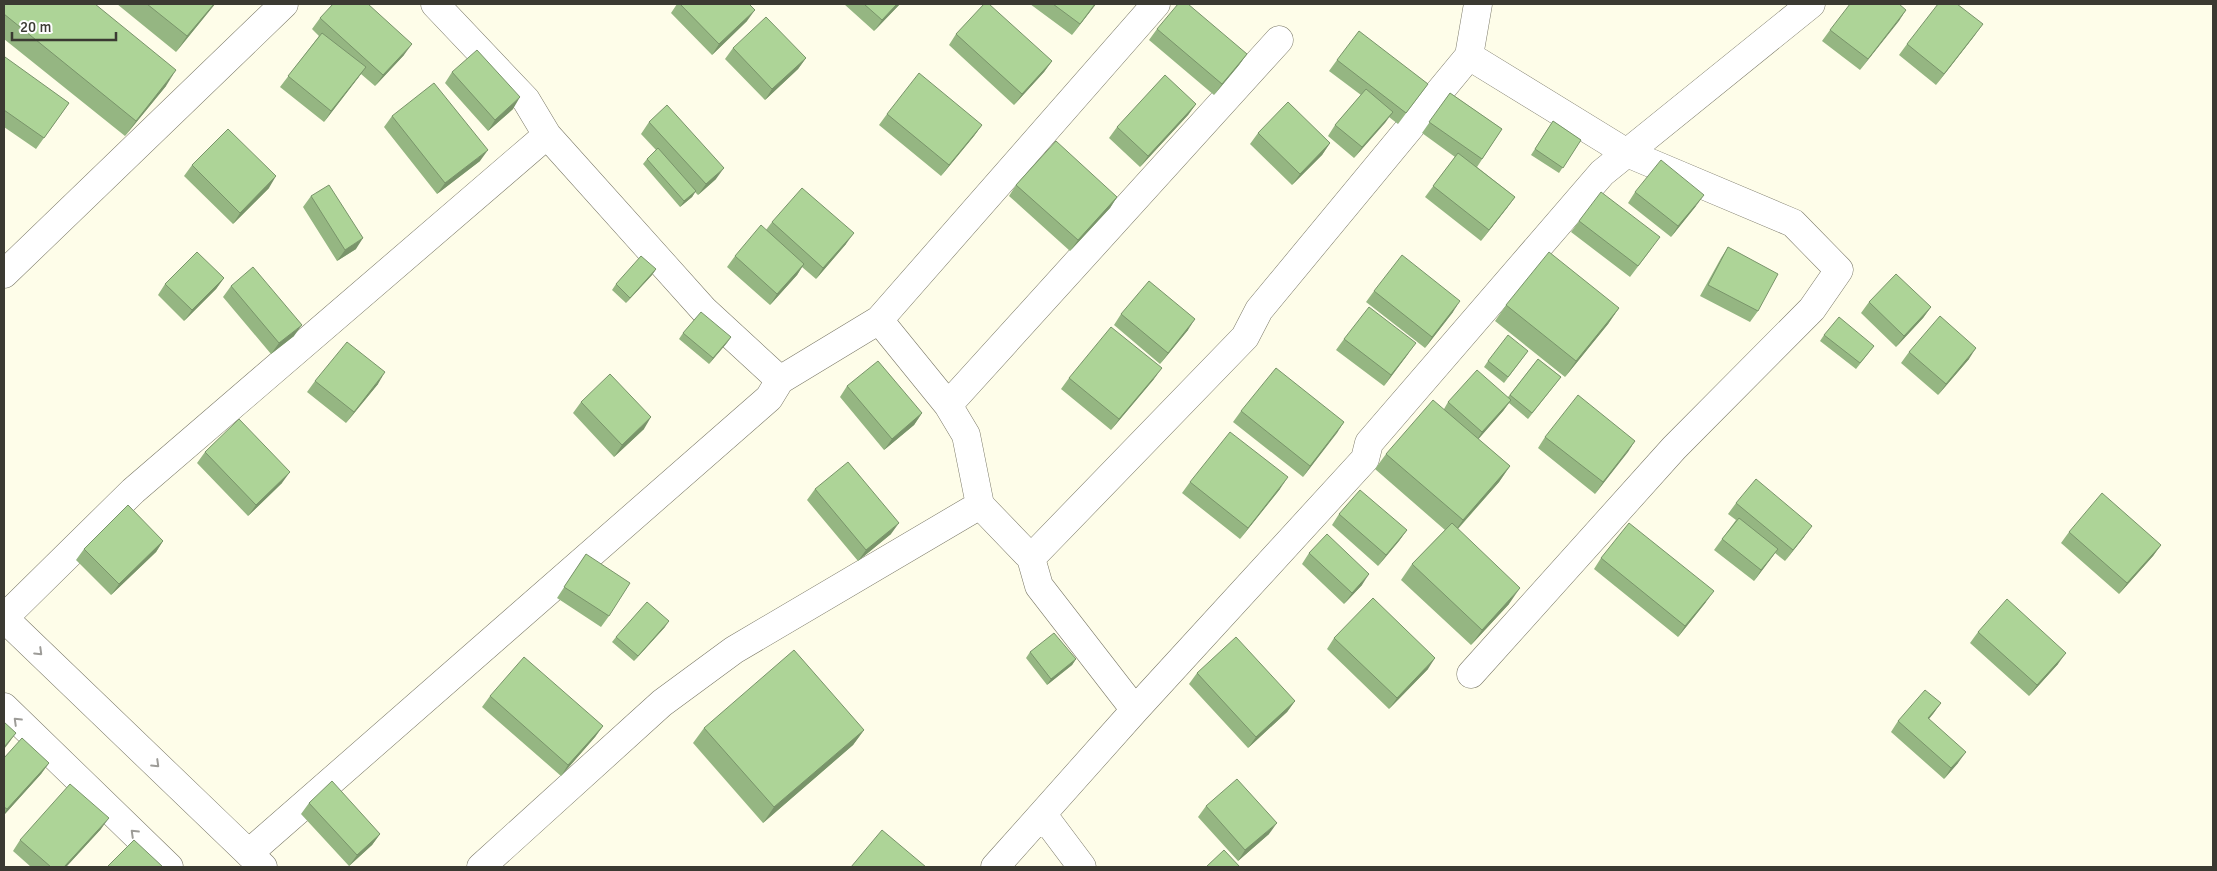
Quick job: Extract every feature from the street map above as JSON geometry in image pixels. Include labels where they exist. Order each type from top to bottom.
[{"type":"main road","points":[[4,274],[284,4]]},
{"type":"main road","points":[[435,4],[526,100],[547,135],[704,310],[780,380]]},
{"type":"main road","points":[[547,135],[133,491],[4,618],[256,860],[769,398],[780,380],[879,320],[1156,4]]},
{"type":"main road","points":[[1032,558],[1245,337],[1259,310],[1469,56],[1478,4]]},
{"type":"main road","points":[[995,867],[1364,459],[1369,443],[1602,173],[1812,4]]},
{"type":"main road","points":[[948,405],[1279,40]]},
{"type":"main road","points":[[1469,56],[1627,153],[1793,223],[1839,270],[1812,309],[1674,448],[1471,674]]},
{"type":"main road","points":[[879,320],[948,405],[966,435],[980,505],[1032,558],[1039,586],[1135,710]]},
{"type":"main road","points":[[481,867],[662,703],[734,650],[980,505]]},
{"type":"main road","points":[[4,708],[169,867]]},
{"type":"main road","points":[[1043,815],[1082,867]]},
{"type":"building","points":[[4,4],[95,4],[176,70],[136,121],[4,14]]},
{"type":"building","points":[[147,4],[214,4],[187,36]]},
{"type":"building","points":[[333,4],[368,4],[412,44],[383,75],[320,18]]},
{"type":"building","points":[[680,4],[749,4],[755,10],[719,44]]},
{"type":"building","points":[[864,4],[897,4],[882,20]]},
{"type":"building","points":[[984,4],[989,4],[1052,61],[1022,94],[956,34]]},
{"type":"building","points":[[1053,4],[1095,4],[1080,24]]},
{"type":"building","points":[[1178,4],[1188,4],[1247,54],[1222,84],[1157,29]]},
{"type":"building","points":[[1850,4],[1899,4],[1906,10],[1868,59],[1830,30]]},
{"type":"building","points":[[1938,4],[1957,4],[1983,24],[1944,74],[1907,44]]},
{"type":"building","points":[[766,17],[806,58],[772,89],[733,48]]},
{"type":"building","points":[[1359,31],[1428,84],[1406,113],[1337,60]]},
{"type":"building","points":[[322,33],[366,67],[331,111],[288,76]]},
{"type":"building","points":[[477,50],[520,97],[495,120],[452,72]]},
{"type":"building","points":[[5,57],[69,103],[44,138],[4,110]]},
{"type":"building","points":[[919,73],[982,125],[949,165],[887,114]]},
{"type":"building","points":[[1165,75],[1196,104],[1148,156],[1117,127]]},
{"type":"building","points":[[434,83],[488,150],[445,183],[392,116]]},
{"type":"building","points":[[1366,89],[1393,112],[1362,147],[1335,125]]},
{"type":"building","points":[[1450,93],[1502,129],[1482,159],[1429,122]]},
{"type":"building","points":[[1288,102],[1330,143],[1300,174],[1258,133]]},
{"type":"building","points":[[667,105],[724,168],[706,184],[649,122]]},
{"type":"building","points":[[1553,121],[1581,140],[1563,168],[1535,149]]},
{"type":"building","points":[[228,129],[276,176],[240,213],[192,165]]},
{"type":"building","points":[[1056,141],[1117,197],[1078,240],[1016,185]]},
{"type":"building","points":[[658,148],[696,191],[684,201],[647,159]]},
{"type":"building","points":[[1458,153],[1515,197],[1489,230],[1433,186]]},
{"type":"building","points":[[1661,160],[1704,195],[1678,226],[1635,192]]},
{"type":"building","points":[[329,185],[363,238],[345,250],[311,196]]},
{"type":"building","points":[[802,188],[854,233],[823,268],[772,222]]},
{"type":"building","points":[[1601,192],[1660,237],[1638,266],[1579,221]]},
{"type":"building","points":[[761,225],[804,264],[777,294],[735,256]]},
{"type":"building","points":[[1728,247],[1778,274],[1758,311],[1708,285]]},
{"type":"building","points":[[197,252],[224,278],[192,310],[165,284]]},
{"type":"building","points":[[1549,252],[1619,308],[1576,361],[1506,305]]},
{"type":"building","points":[[1402,255],[1460,301],[1432,337],[1374,291]]},
{"type":"building","points":[[641,256],[656,269],[630,298],[616,284]]},
{"type":"building","points":[[253,267],[302,325],[279,343],[231,286]]},
{"type":"building","points":[[1896,274],[1931,307],[1904,336],[1869,302]]},
{"type":"building","points":[[1149,281],[1195,319],[1168,353],[1121,314]]},
{"type":"building","points":[[1369,307],[1416,343],[1391,375],[1344,339]]},
{"type":"building","points":[[701,312],[731,337],[713,358],[683,333]]},
{"type":"building","points":[[1940,316],[1976,348],[1946,384],[1909,352]]},
{"type":"building","points":[[1839,317],[1874,346],[1860,363],[1824,335]]},
{"type":"building","points":[[1111,327],[1162,368],[1119,419],[1069,378]]},
{"type":"building","points":[[1508,335],[1528,351],[1508,377],[1488,361]]},
{"type":"building","points":[[347,342],[385,372],[354,412],[315,381]]},
{"type":"building","points":[[1538,359],[1561,377],[1532,413],[1510,395]]},
{"type":"building","points":[[878,361],[922,413],[892,439],[847,386]]},
{"type":"building","points":[[1276,368],[1344,422],[1310,466],[1241,411]]},
{"type":"building","points":[[1477,370],[1511,400],[1482,432],[1448,402]]},
{"type":"building","points":[[610,374],[651,417],[622,445],[581,402]]},
{"type":"building","points":[[1578,395],[1635,441],[1603,482],[1545,437]]},
{"type":"building","points":[[1433,400],[1510,466],[1463,520],[1386,454]]},
{"type":"building","points":[[239,419],[290,472],[256,505],[205,452]]},
{"type":"building","points":[[1230,432],[1288,477],[1248,528],[1190,482]]},
{"type":"building","points":[[848,462],[899,523],[866,550],[815,489]]},
{"type":"building","points":[[1756,479],[1812,526],[1793,550],[1736,503]]},
{"type":"building","points":[[1360,490],[1407,530],[1386,555],[1339,514]]},
{"type":"building","points":[[2102,493],[2161,545],[2127,583],[2069,532]]},
{"type":"building","points":[[128,505],[163,541],[119,584],[84,549]]},
{"type":"building","points":[[1739,518],[1778,549],[1761,570],[1722,539]]},
{"type":"building","points":[[1452,523],[1520,588],[1482,630],[1412,564]]},
{"type":"building","points":[[1629,523],[1714,591],[1685,626],[1601,558]]},
{"type":"building","points":[[1327,534],[1369,574],[1352,593],[1309,553]]},
{"type":"building","points":[[586,554],[630,583],[609,616],[564,587]]},
{"type":"building","points":[[1373,598],[1435,658],[1397,698],[1334,638]]},
{"type":"building","points":[[2007,599],[2066,653],[2037,685],[1978,632]]},
{"type":"building","points":[[647,602],[669,621],[638,656],[616,637]]},
{"type":"building","points":[[1054,633],[1076,659],[1051,679],[1030,652]]},
{"type":"building","points":[[1236,637],[1295,701],[1256,737],[1197,673]]},
{"type":"building","points":[[794,650],[864,730],[774,807],[704,728]]},
{"type":"building","points":[[524,657],[603,726],[568,765],[490,696]]},
{"type":"building","points":[[1925,690],[1941,703],[1928,718],[1966,752],[1951,768],[1898,721]]},
{"type":"building","points":[[4,722],[16,733],[4,747]]},
{"type":"building","points":[[22,738],[49,763],[7,809],[4,807],[4,758]]},
{"type":"building","points":[[1237,779],[1277,823],[1245,850],[1206,806]]},
{"type":"building","points":[[332,781],[380,834],[357,855],[309,803]]},
{"type":"building","points":[[70,784],[109,818],[64,867],[51,867],[20,840]]},
{"type":"building","points":[[882,830],[926,867],[851,867]]},
{"type":"building","points":[[134,840],[163,867],[107,867]]},
{"type":"building","points":[[1224,850],[1240,867],[1206,867]]}]
